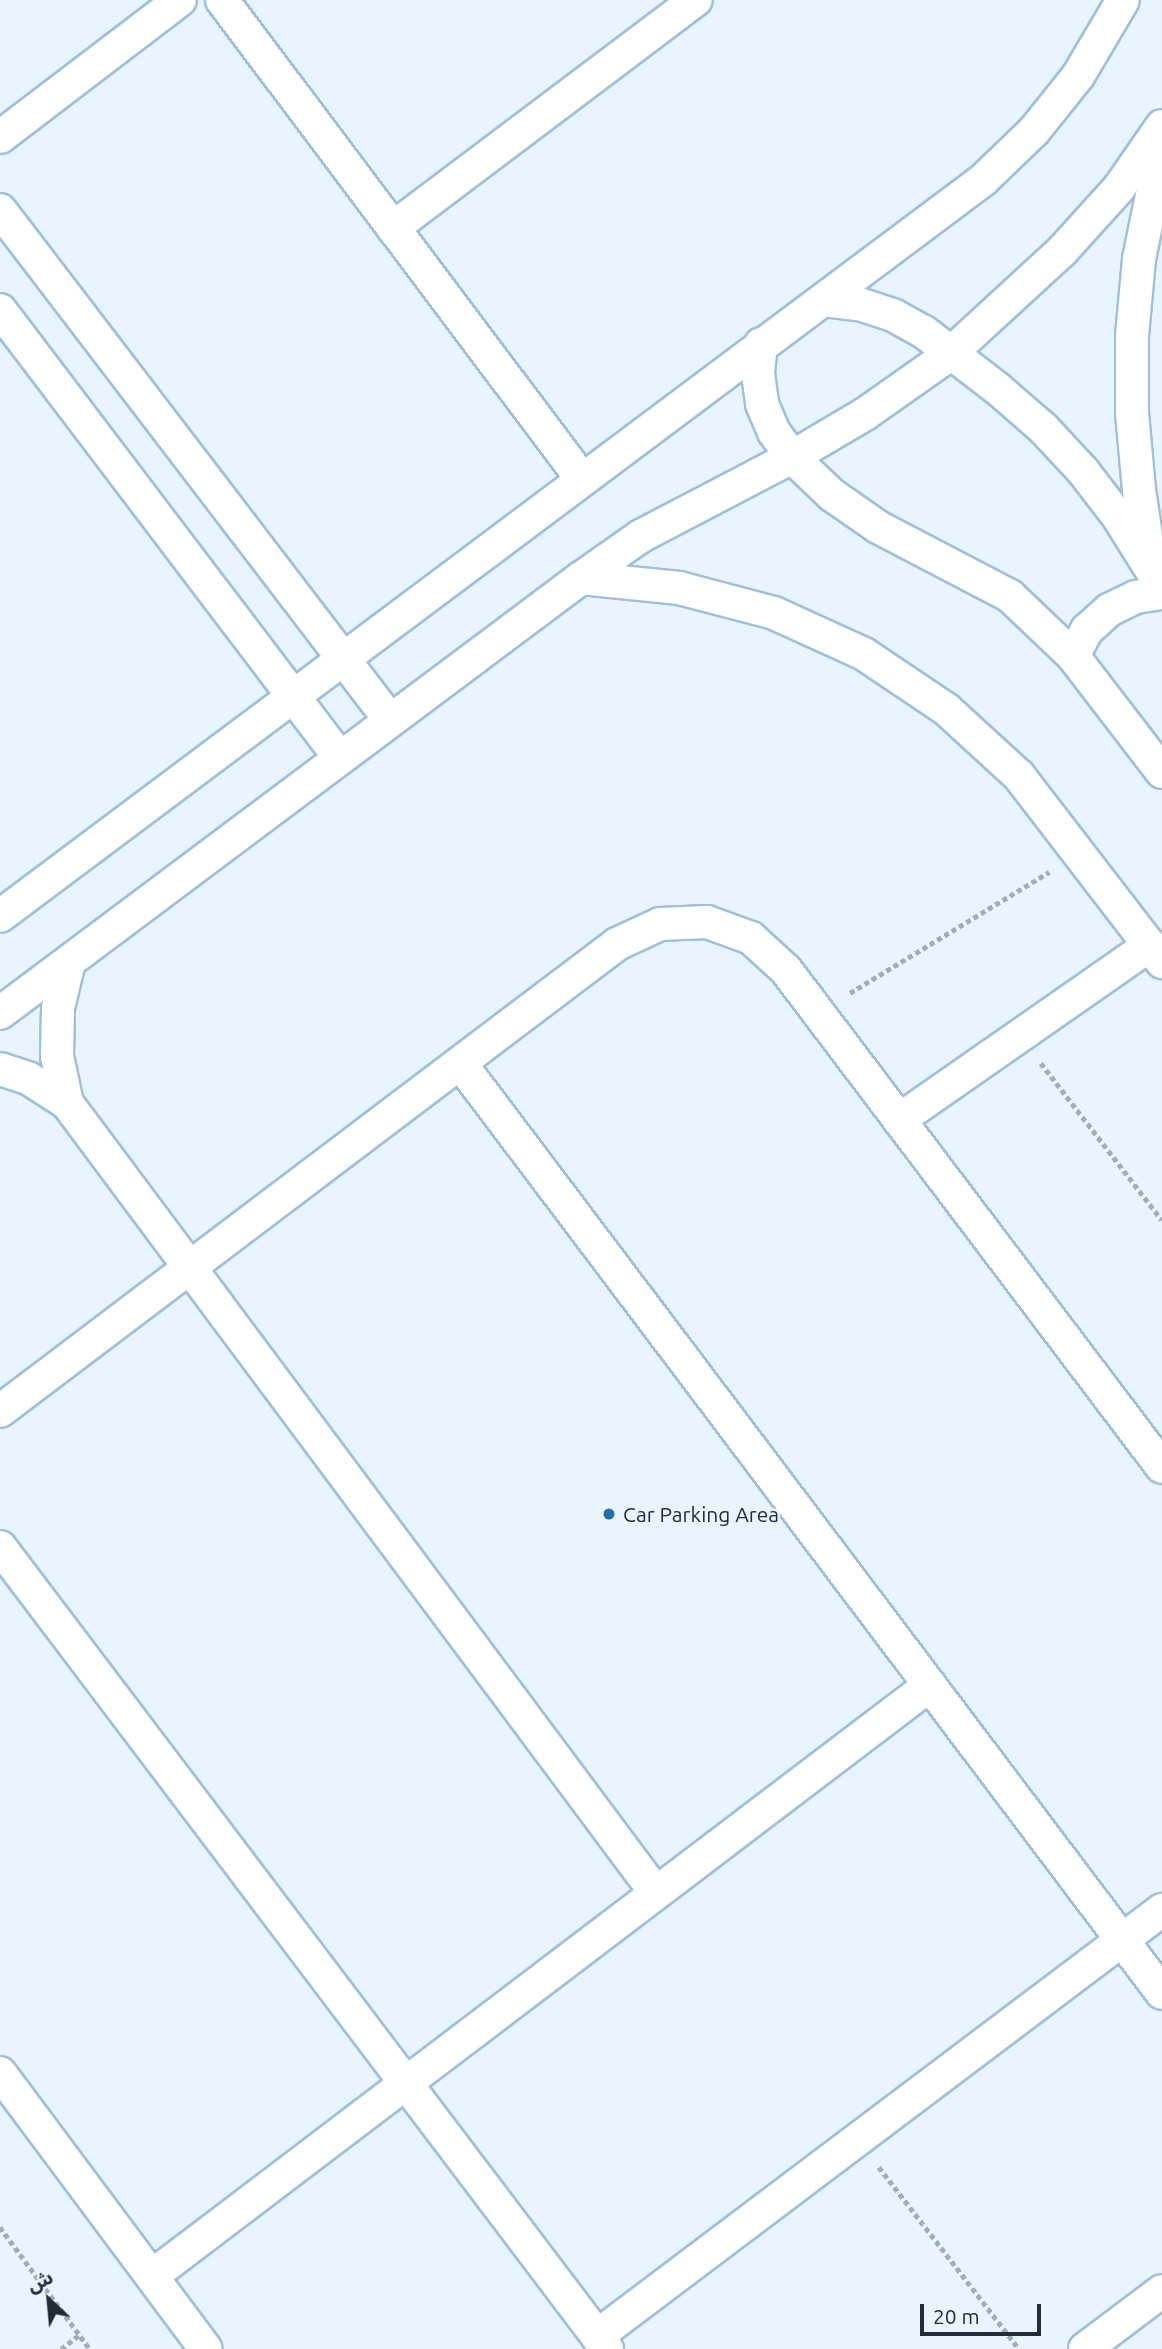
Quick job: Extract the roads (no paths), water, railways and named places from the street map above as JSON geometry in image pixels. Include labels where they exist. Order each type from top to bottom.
[{"type":"street","points":[[0,137],[180,0]]},
{"type":"street","points":[[222,0],[582,479]]},
{"type":"street","points":[[393,228],[696,0]]},
{"type":"street","points":[[0,916],[983,180],[1034,131],[1078,76],[1123,0]]},
{"type":"street","points":[[0,1013],[390,720],[641,536],[792,457],[865,414],[950,354],[1062,251],[1119,188],[1162,126]]},
{"type":"street","points":[[1158,583],[1139,491],[1133,426],[1132,336],[1139,259],[1162,146]]},
{"type":"street","points":[[0,210],[390,720]]},
{"type":"street","points":[[824,300],[859,304],[893,315],[923,332],[998,389],[1059,445],[1119,518],[1158,583]]},
{"type":"street","points":[[0,310],[340,758]]},
{"type":"street","points":[[761,344],[758,374],[762,404],[774,432],[792,457],[832,495],[878,527],[1010,596],[1073,656],[1162,772]]},
{"type":"street","points":[[581,578],[679,588],[774,614],[864,654],[946,709],[1019,776],[1156,953],[1020,1035],[899,1120]]},
{"type":"street","points":[[1073,656],[1087,630],[1109,610],[1158,583]]},
{"type":"street","points":[[0,1411],[617,944],[660,924],[707,922],[751,938],[786,970],[1162,1467]]},
{"type":"street","points":[[67,1103],[57,1056],[57,1032],[58,1008],[69,962]]},
{"type":"street","points":[[460,1063],[1162,1993]]},
{"type":"street","points":[[0,1069],[28,1078],[67,1103],[656,1894]]},
{"type":"street","points":[[0,1547],[602,2342],[858,2139],[1162,1910]]},
{"type":"street","points":[[152,2276],[930,1685]]},
{"type":"street","points":[[0,2073],[206,2349]]},
{"type":"street","points":[[1086,2349],[1162,2291]]},
{"type":"place","name":"Car Parking Area","points":[[609,1514]]}]
